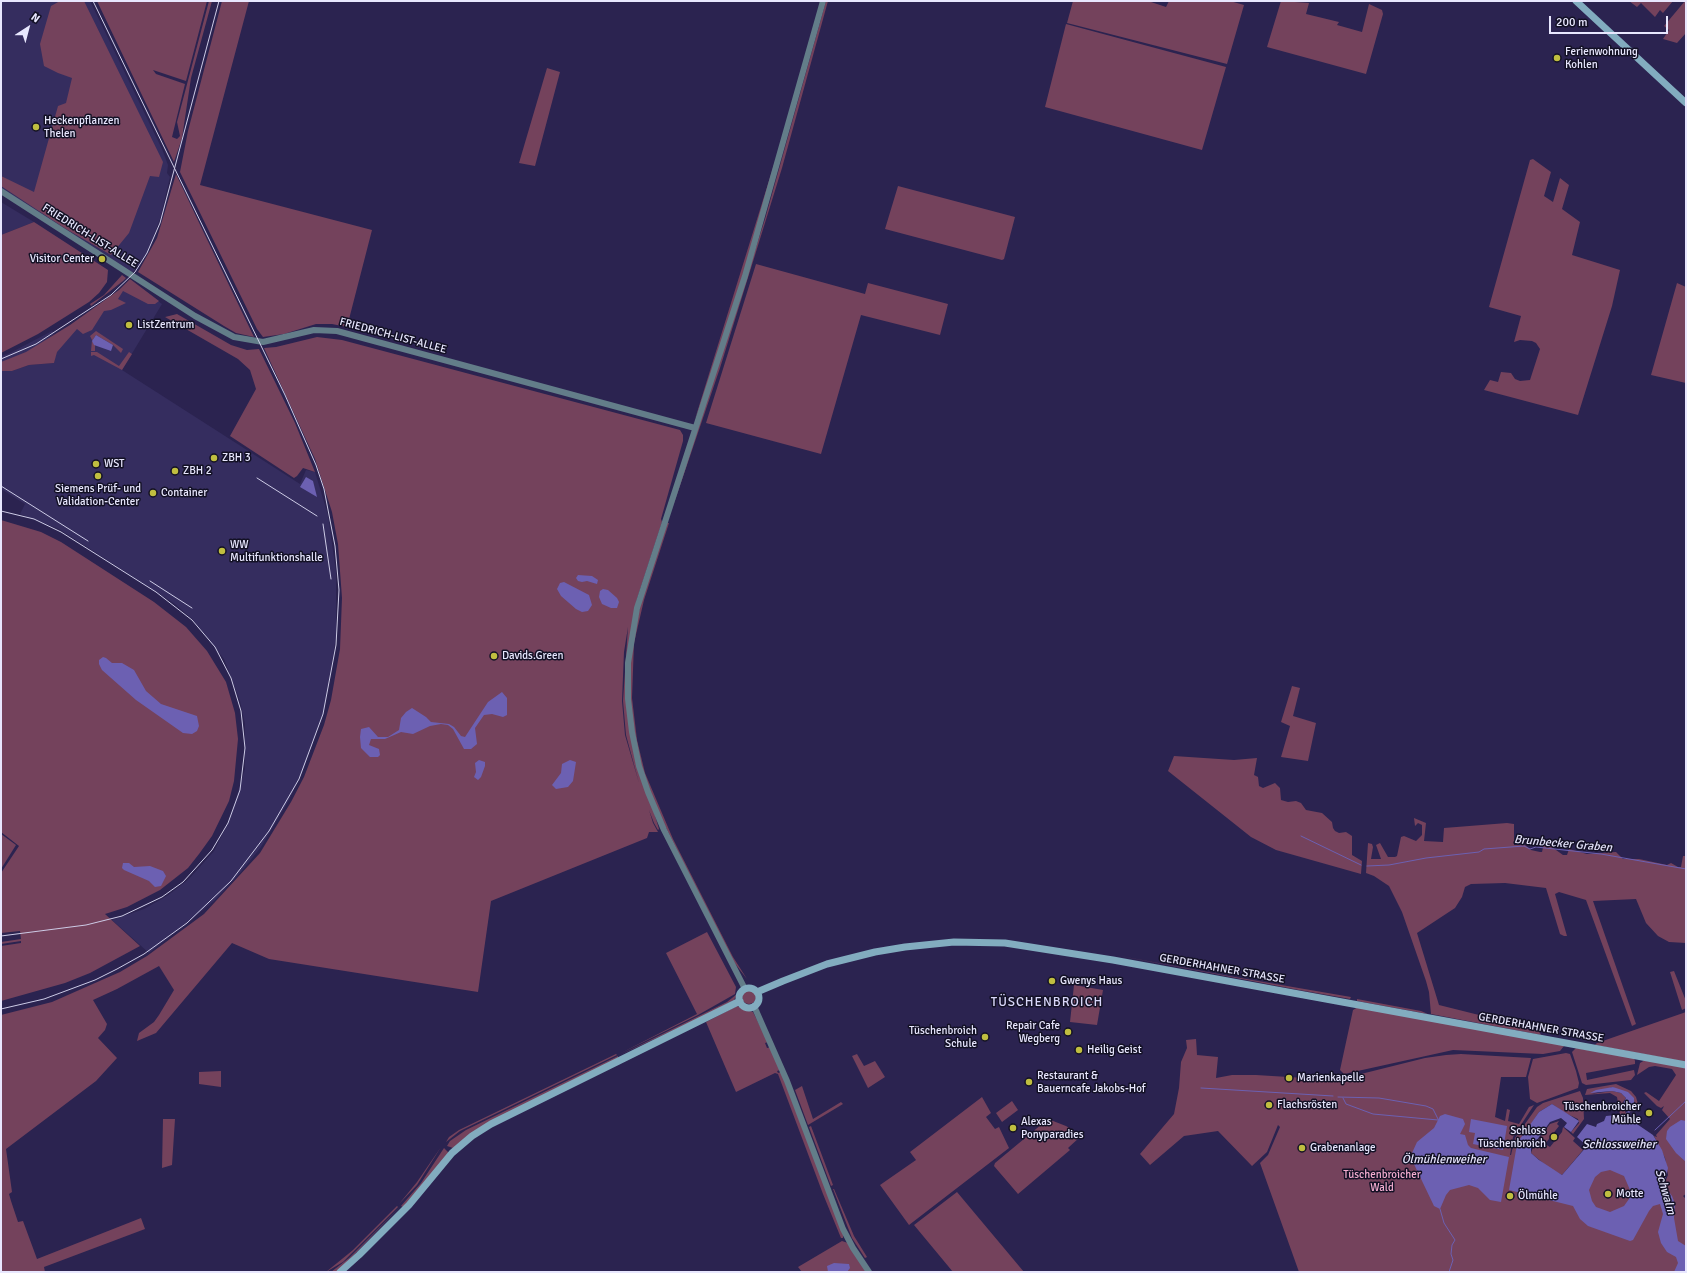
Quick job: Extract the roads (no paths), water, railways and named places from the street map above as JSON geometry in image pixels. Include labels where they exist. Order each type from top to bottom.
[{"type":"main road","points":[[1576,1],[1686,103]]},
{"type":"main road","name":"GERDERHAHNER STRASSE","points":[[757,992],[783,980],[828,964],[875,952],[947,943],[1005,943],[1106,959],[1686,1065]]},
{"type":"main road","points":[[752,988],[757,992],[759,1000],[754,1006],[745,1006],[740,1001],[740,994],[745,989],[752,988]]},
{"type":"main road","points":[[340,1272],[409,1205],[452,1153],[472,1136],[490,1124],[740,1001]]},
{"type":"street","points":[[745,989],[664,830],[648,792],[639,766],[632,732],[628,698],[628,663],[637,608],[745,276],[823,1]]},
{"type":"street","name":"FRIEDRICH-LIST-ALLEE","points":[[1,191],[189,312],[234,337],[263,342],[278,340],[309,330],[337,331],[695,428]]},
{"type":"street","points":[[754,1006],[787,1081],[843,1229],[853,1248],[869,1272]]},
{"type":"water","points":[[96,335],[113,345],[111,351],[94,345],[92,341]]},
{"type":"water","points":[[306,477],[313,481],[317,497],[300,487]]},
{"type":"water","points":[[578,575],[592,576],[598,580],[597,584],[587,581],[578,581],[576,578]]},
{"type":"water","points":[[564,582],[589,595],[592,605],[588,611],[582,612],[576,609],[561,596],[557,589],[560,583]]},
{"type":"water","points":[[603,589],[608,590],[617,598],[619,602],[617,608],[611,608],[602,604],[599,597],[600,591]]},
{"type":"water","points":[[103,657],[112,663],[122,663],[134,670],[146,691],[161,704],[197,716],[199,726],[197,731],[192,734],[183,733],[136,700],[102,670],[99,660]]},
{"type":"water","points":[[502,692],[507,698],[507,715],[503,717],[492,714],[484,715],[475,728],[477,744],[471,749],[464,749],[453,729],[448,725],[441,724],[430,726],[413,734],[401,732],[385,739],[371,739],[369,745],[379,749],[380,755],[378,757],[370,757],[361,748],[361,729],[369,727],[378,737],[388,737],[399,730],[401,718],[412,708],[431,722],[449,724],[454,727],[461,736],[465,737],[488,702]]},
{"type":"water","points":[[479,760],[485,762],[485,766],[481,777],[478,780],[474,777],[476,772],[475,763]]},
{"type":"water","points":[[570,760],[576,762],[573,781],[568,787],[556,789],[552,785],[561,773],[562,764]]},
{"type":"water","points":[[123,863],[129,863],[134,867],[150,866],[163,871],[166,876],[161,886],[155,887],[149,881],[124,870],[122,868]]},
{"type":"water","name":"Schlossweiher","points":[[1613,1087],[1628,1092],[1634,1098],[1634,1108],[1629,1113],[1628,1118],[1653,1135],[1662,1150],[1668,1168],[1665,1182],[1666,1188],[1672,1196],[1675,1204],[1674,1218],[1678,1241],[1686,1246],[1686,1272],[1674,1272],[1678,1263],[1676,1257],[1667,1252],[1661,1243],[1658,1232],[1663,1214],[1660,1204],[1653,1206],[1633,1240],[1630,1241],[1588,1226],[1580,1219],[1573,1206],[1509,1190],[1516,1150],[1520,1139],[1539,1112],[1552,1104],[1579,1121],[1571,1132],[1564,1127],[1567,1123],[1561,1118],[1550,1122],[1531,1148],[1531,1153],[1539,1160],[1562,1175],[1587,1146],[1577,1137],[1587,1124],[1596,1127],[1597,1124],[1604,1121],[1606,1116],[1626,1114],[1627,1110],[1624,1108],[1623,1104],[1626,1098],[1621,1093],[1612,1091],[1590,1093],[1596,1090]],"holes":[[[1610,1170],[1624,1176],[1630,1190],[1629,1199],[1624,1206],[1610,1212],[1596,1207],[1592,1201],[1589,1190],[1595,1177],[1601,1172]]]},
{"type":"water","name":"Ölmühlenweiher","points":[[1445,1114],[1463,1119],[1465,1124],[1460,1134],[1465,1135],[1468,1145],[1471,1148],[1509,1157],[1501,1202],[1490,1200],[1478,1188],[1469,1185],[1450,1190],[1446,1195],[1440,1209],[1434,1206],[1412,1160],[1412,1153],[1417,1142],[1434,1128],[1440,1116]]},
{"type":"water","points":[[1471,1119],[1507,1126],[1503,1150],[1473,1144],[1475,1133],[1469,1132]]},
{"type":"water","points":[[1681,1120],[1686,1121],[1686,1162],[1676,1153],[1666,1139],[1667,1131],[1670,1127]]},
{"type":"water","points":[[834,1263],[849,1264],[850,1268],[847,1272],[828,1272],[827,1266]]},
{"type":"waterway","name":"Brunbecker Graben","points":[[1301,836],[1361,865]]},
{"type":"waterway","name":"Brunbecker Graben","points":[[1367,866],[1389,865],[1426,858],[1479,852],[1484,849],[1524,846],[1530,849],[1536,847],[1601,854],[1686,869]]},
{"type":"waterway","points":[[1201,1088],[1333,1096]]},
{"type":"waterway","points":[[1338,1097],[1379,1098],[1426,1106],[1433,1109],[1439,1121]]},
{"type":"waterway","points":[[1343,1098],[1346,1104],[1373,1114],[1438,1120]]},
{"type":"waterway","name":"Schwalm","points":[[1655,1130],[1686,1101]]},
{"type":"waterway","points":[[1440,1209],[1444,1223],[1455,1240],[1452,1245],[1451,1254],[1453,1260],[1449,1272]]},
{"type":"railway","points":[[1,1009],[44,999],[95,980],[144,954],[187,923],[231,881],[269,831],[299,779],[323,714],[336,645],[339,590],[335,546],[324,489],[316,465],[285,395],[93,1]]},
{"type":"railway","points":[[1,359],[36,344],[111,295],[135,272],[147,253],[160,223],[219,1]]},
{"type":"railway","points":[[257,478],[317,516]]},
{"type":"railway","points":[[1,486],[88,541]]},
{"type":"railway","points":[[1,511],[34,519],[61,532],[156,592],[192,620],[215,647],[231,678],[241,711],[245,748],[240,790],[228,823],[212,850],[183,882],[162,897],[122,916],[86,925],[1,936]]},
{"type":"railway","points":[[323,524],[331,579]]},
{"type":"railway","points":[[150,581],[192,608]]},
{"type":"place","name":"Ferienwohnung Kohlen","points":[[1557,58]]},
{"type":"place","name":"Heckenpflanzen Thelen","points":[[36,127]]},
{"type":"place","name":"Visitor Center","points":[[102,259]]},
{"type":"place","name":"ListZentrum","points":[[129,325]]},
{"type":"place","name":"ZBH 3","points":[[214,458]]},
{"type":"place","name":"WST","points":[[96,464]]},
{"type":"place","name":"ZBH 2","points":[[175,471]]},
{"type":"place","name":"Siemens Prüf- und Validation-Center","points":[[98,476]]},
{"type":"place","name":"Container","points":[[153,493]]},
{"type":"place","name":"WW Multifunktionshalle","points":[[222,551]]},
{"type":"place","name":"Davids.Green","points":[[494,656]]},
{"type":"place","name":"Gwenys Haus","points":[[1052,981]]},
{"type":"place","name":"Repair Cafe Wegberg","points":[[1068,1032]]},
{"type":"place","name":"Tüschenbroich Schule","points":[[985,1037]]},
{"type":"place","name":"Heilig Geist","points":[[1079,1050]]},
{"type":"place","name":"Marienkapelle","points":[[1289,1078]]},
{"type":"place","name":"Restaurant & Bauerncafe Jakobs-Hof","points":[[1029,1082]]},
{"type":"place","name":"Flachsrösten","points":[[1269,1105]]},
{"type":"place","name":"Tüschenbroicher Mühle","points":[[1649,1113]]},
{"type":"place","name":"Alexas Ponyparadies","points":[[1013,1128]]},
{"type":"place","name":"Schloss Tüschenbroich","points":[[1554,1137]]},
{"type":"place","name":"Grabenanlage","points":[[1302,1148]]},
{"type":"place","name":"Motte","points":[[1608,1194]]},
{"type":"place","name":"Ölmühle","points":[[1510,1196]]},
{"type":"district","name":"TÜSCHENBROICH","points":[[1047,1003]]},
{"type":"park label","name":"Tüschenbroicher Wald","points":[[1382,1181]]}]
